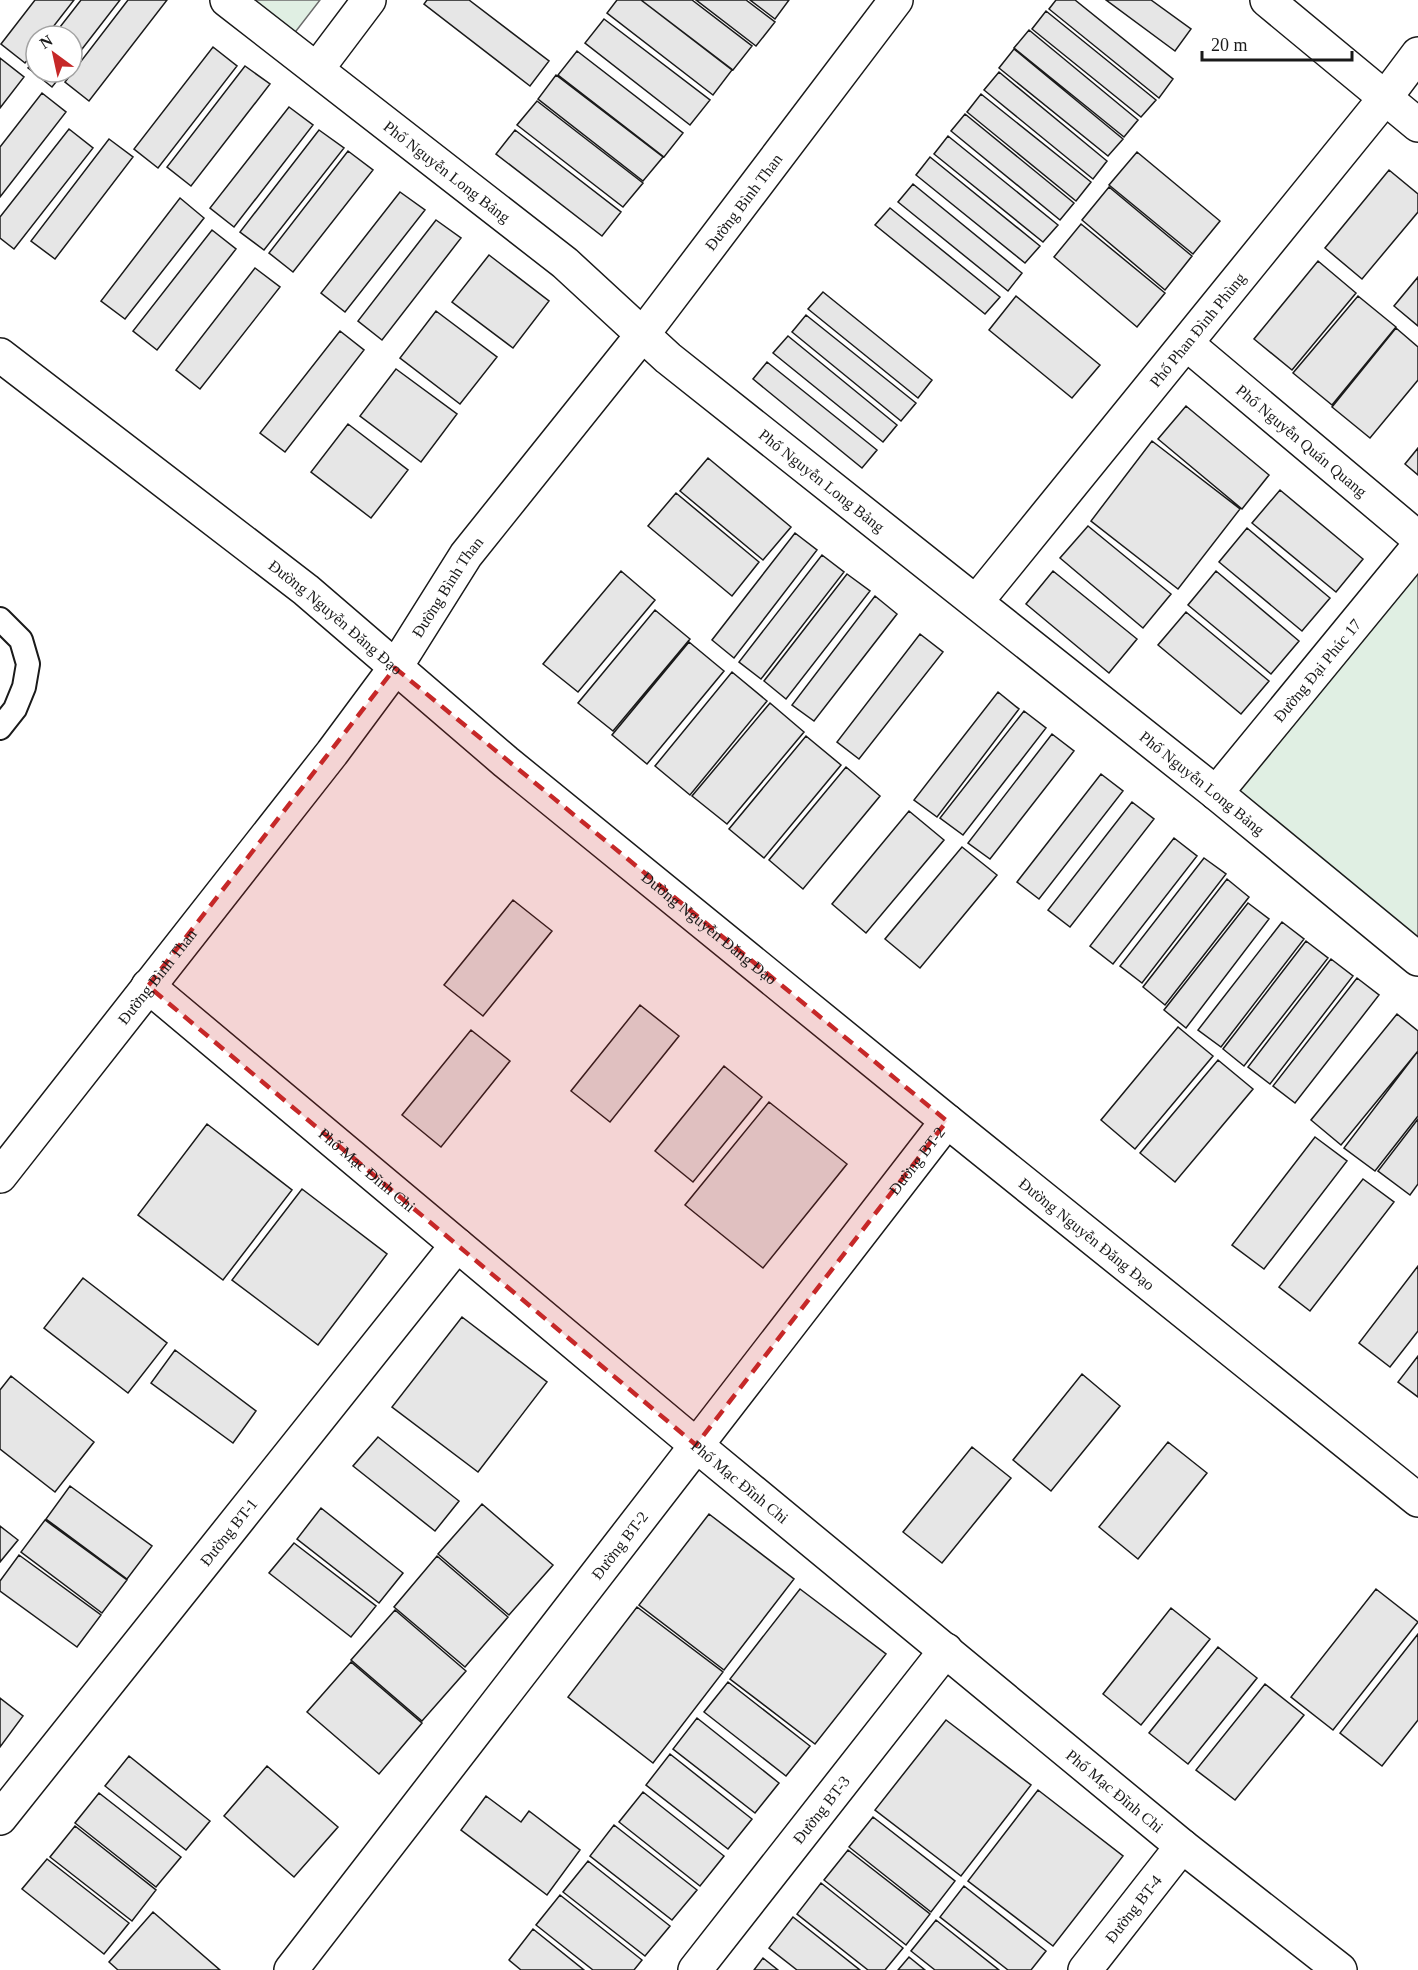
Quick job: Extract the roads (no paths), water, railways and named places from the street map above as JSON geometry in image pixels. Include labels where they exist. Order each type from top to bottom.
[{"type":"street","name":"Phố Nguyễn Long Bảng","points":[[227,0],[565,264],[668,358],[1216,793],[1418,959]]},
{"type":"street","points":[[317,69],[369,0]]},
{"type":"street","name":"Đường Bình Than","points":[[0,1176],[332,753],[395,668],[466,555],[642,334],[896,0]]},
{"type":"street","points":[[1267,0],[1418,125]]},
{"type":"street","name":"Phố Phan Đình Phùng","points":[[976,602],[1187,344],[1418,54]]},
{"type":"street","name":"Phố Nguyễn Quán Quang","points":[[1187,344],[1418,538]]},
{"type":"street","name":"Đường Nguyễn Đăng Đạo","points":[[0,355],[306,590],[504,760],[947,1121],[1418,1500]]},
{"type":"street","name":"Đường Đại Phúc 17","points":[[1216,793],[1418,547]]},
{"type":"street","name":"Phố Mạc Đĩnh Chi","points":[[148,986],[696,1445],[1182,1846],[1340,1970]]},
{"type":"street","name":"Đường BT-2","points":[[291,1970],[947,1121]]},
{"type":"street","name":"Đường BT-1","points":[[0,1818],[457,1245]]},
{"type":"street","name":"Đường BT-3","points":[[695,1970],[946,1650]]},
{"type":"street","name":"Đường BT-4","points":[[1085,1970],[1182,1846]]},
{"type":"lane","points":[[0,619],[21,640],[28,664],[24,687],[15,709],[0,728]]}]
